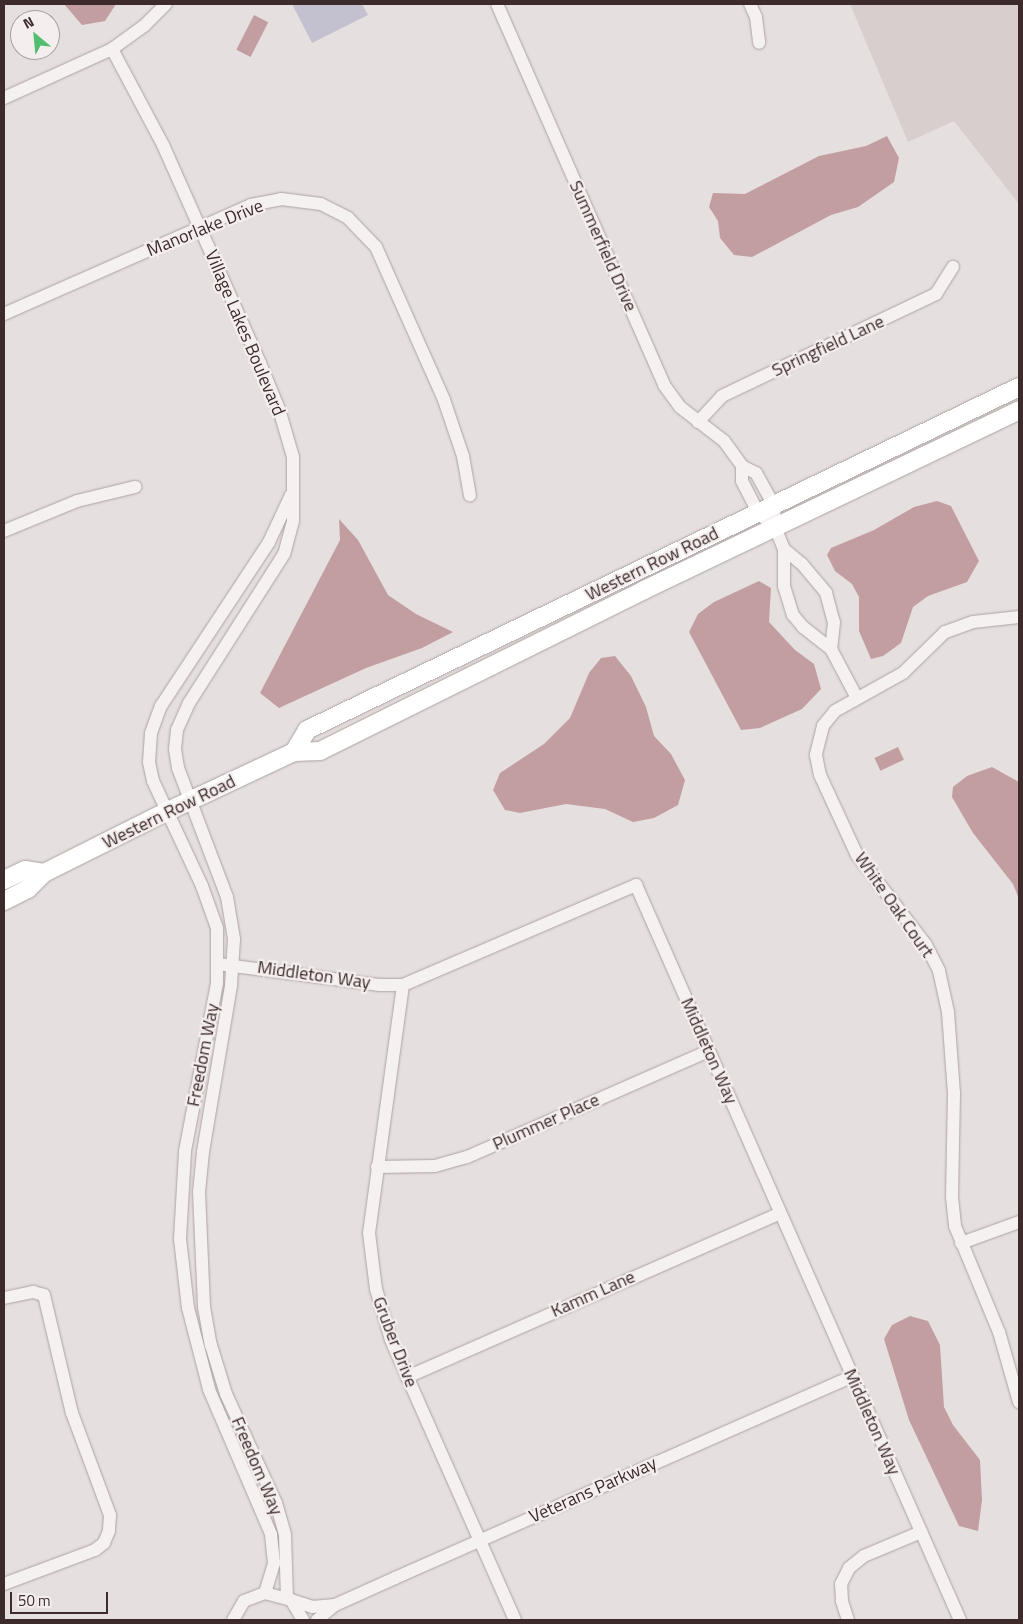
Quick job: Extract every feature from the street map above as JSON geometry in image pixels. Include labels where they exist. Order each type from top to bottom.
[{"type":"street","points":[[4,98],[112,49],[144,26],[166,4]]},
{"type":"street","name":"Summerfield Drive","points":[[497,4],[664,385],[680,407],[724,441],[742,466],[756,473],[766,510]]},
{"type":"street","points":[[750,4],[756,17],[759,43]]},
{"type":"street","name":"Village Lakes Boulevard","points":[[112,49],[146,109],[200,229],[279,409],[293,457],[293,521],[284,554],[180,720],[175,739],[176,758],[192,805]]},
{"type":"street","name":"Manorlake Drive","points":[[4,314],[251,205],[281,199],[321,204],[348,218],[363,231],[384,265],[444,400],[463,456],[470,495]]},
{"type":"street","name":"Springfield Lane","points":[[698,422],[722,396],[936,294],[953,267]]},
{"type":"street","name":"Western Row Road","points":[[294,752],[307,730],[1019,387]]},
{"type":"street","name":"Western Row Road","points":[[4,900],[28,889],[44,873],[166,812],[192,805],[294,752],[320,751],[775,527],[1019,410]]},
{"type":"street","points":[[4,531],[77,501],[134,487]]},
{"type":"street","name":"Village Lakes Boulevard","points":[[166,812],[149,762],[154,724],[161,706],[269,542],[294,488]]},
{"type":"street","points":[[766,510],[784,549],[784,586],[793,615],[802,628],[831,649],[857,698]]},
{"type":"street","points":[[784,549],[814,576],[826,593],[834,622],[831,649]]},
{"type":"street","name":"White Oak Court","points":[[1019,617],[973,622],[945,632],[903,673],[834,711],[822,726],[817,745],[817,765],[856,855],[926,945],[939,971],[948,1012],[954,1093],[952,1198],[961,1243],[998,1332],[1019,1402]]},
{"type":"street","name":"Freedom Way","points":[[192,805],[227,897],[234,939],[199,1192],[204,1307],[211,1346],[226,1394],[276,1503],[285,1536],[289,1599]]},
{"type":"street","name":"Freedom Way","points":[[166,812],[213,911],[218,964],[185,1151],[180,1239],[188,1308],[209,1389],[271,1534],[274,1563],[265,1593]]},
{"type":"street","name":"Western Row Road","points":[[4,880],[25,870],[44,873]]},
{"type":"street","name":"Middleton Way","points":[[218,964],[232,964],[379,985],[403,984],[636,885],[960,1620]]},
{"type":"street","name":"Gruber Drive","points":[[403,984],[369,1234],[374,1281],[381,1313],[515,1620]]},
{"type":"street","name":"Plummer Place","points":[[377,1167],[435,1166],[467,1157],[709,1051]]},
{"type":"street","name":"Kamm Lane","points":[[408,1376],[780,1213]]},
{"type":"street","points":[[961,1243],[1019,1222]]},
{"type":"street","points":[[4,1298],[32,1292],[44,1296],[72,1413],[110,1515],[110,1531],[104,1543],[95,1550],[4,1584]]},
{"type":"street","points":[[188,1308],[204,1307]]},
{"type":"street","name":"Veterans Parkway","points":[[316,1620],[335,1605],[479,1539],[852,1376]]},
{"type":"street","points":[[848,1620],[842,1601],[841,1584],[849,1568],[864,1556],[921,1532]]},
{"type":"street","points":[[232,1620],[244,1601],[265,1593]]},
{"type":"street","name":"Veterans Parkway","points":[[265,1593],[312,1607],[335,1605]]},
{"type":"street","points":[[289,1599],[303,1620]]},
{"type":"shaded area","points":[[64,4],[116,4],[105,21],[82,25]]},
{"type":"shaded area","points":[[292,4],[362,4],[368,15],[312,43]]},
{"type":"shaded area","points":[[850,4],[1019,4],[1019,204],[954,121],[908,142]]},
{"type":"shaded area","points":[[254,15],[268,22],[251,57],[236,50]]},
{"type":"shaded area","points":[[887,136],[899,158],[894,182],[858,207],[831,215],[752,257],[734,255],[720,238],[718,221],[709,207],[713,193],[745,194],[819,156],[866,146]]},
{"type":"shaded area","points":[[937,501],[951,506],[979,561],[967,582],[928,596],[913,607],[901,643],[883,656],[871,659],[859,631],[859,597],[852,584],[835,571],[827,555],[831,548],[874,530],[914,507]]},
{"type":"shaded area","points":[[339,519],[358,540],[388,595],[416,614],[453,632],[422,648],[366,668],[279,708],[260,693],[340,540]]},
{"type":"shaded area","points":[[759,581],[771,588],[769,622],[795,650],[814,664],[821,689],[802,709],[760,728],[741,730],[689,632],[698,614],[714,602]]},
{"type":"shaded area","points":[[615,656],[631,676],[646,707],[654,736],[671,754],[685,780],[678,805],[654,818],[633,822],[605,809],[566,804],[520,813],[505,810],[493,790],[500,773],[544,744],[570,718],[589,673],[601,658]]},
{"type":"shaded area","points":[[898,747],[904,760],[880,771],[874,758]]},
{"type":"shaded area","points":[[992,767],[1019,782],[1019,899],[1013,884],[973,833],[952,797],[953,787],[967,776]]},
{"type":"shaded area","points":[[910,1316],[928,1321],[940,1345],[944,1407],[953,1425],[980,1460],[982,1500],[978,1531],[959,1526],[909,1420],[884,1339],[892,1325]]}]
